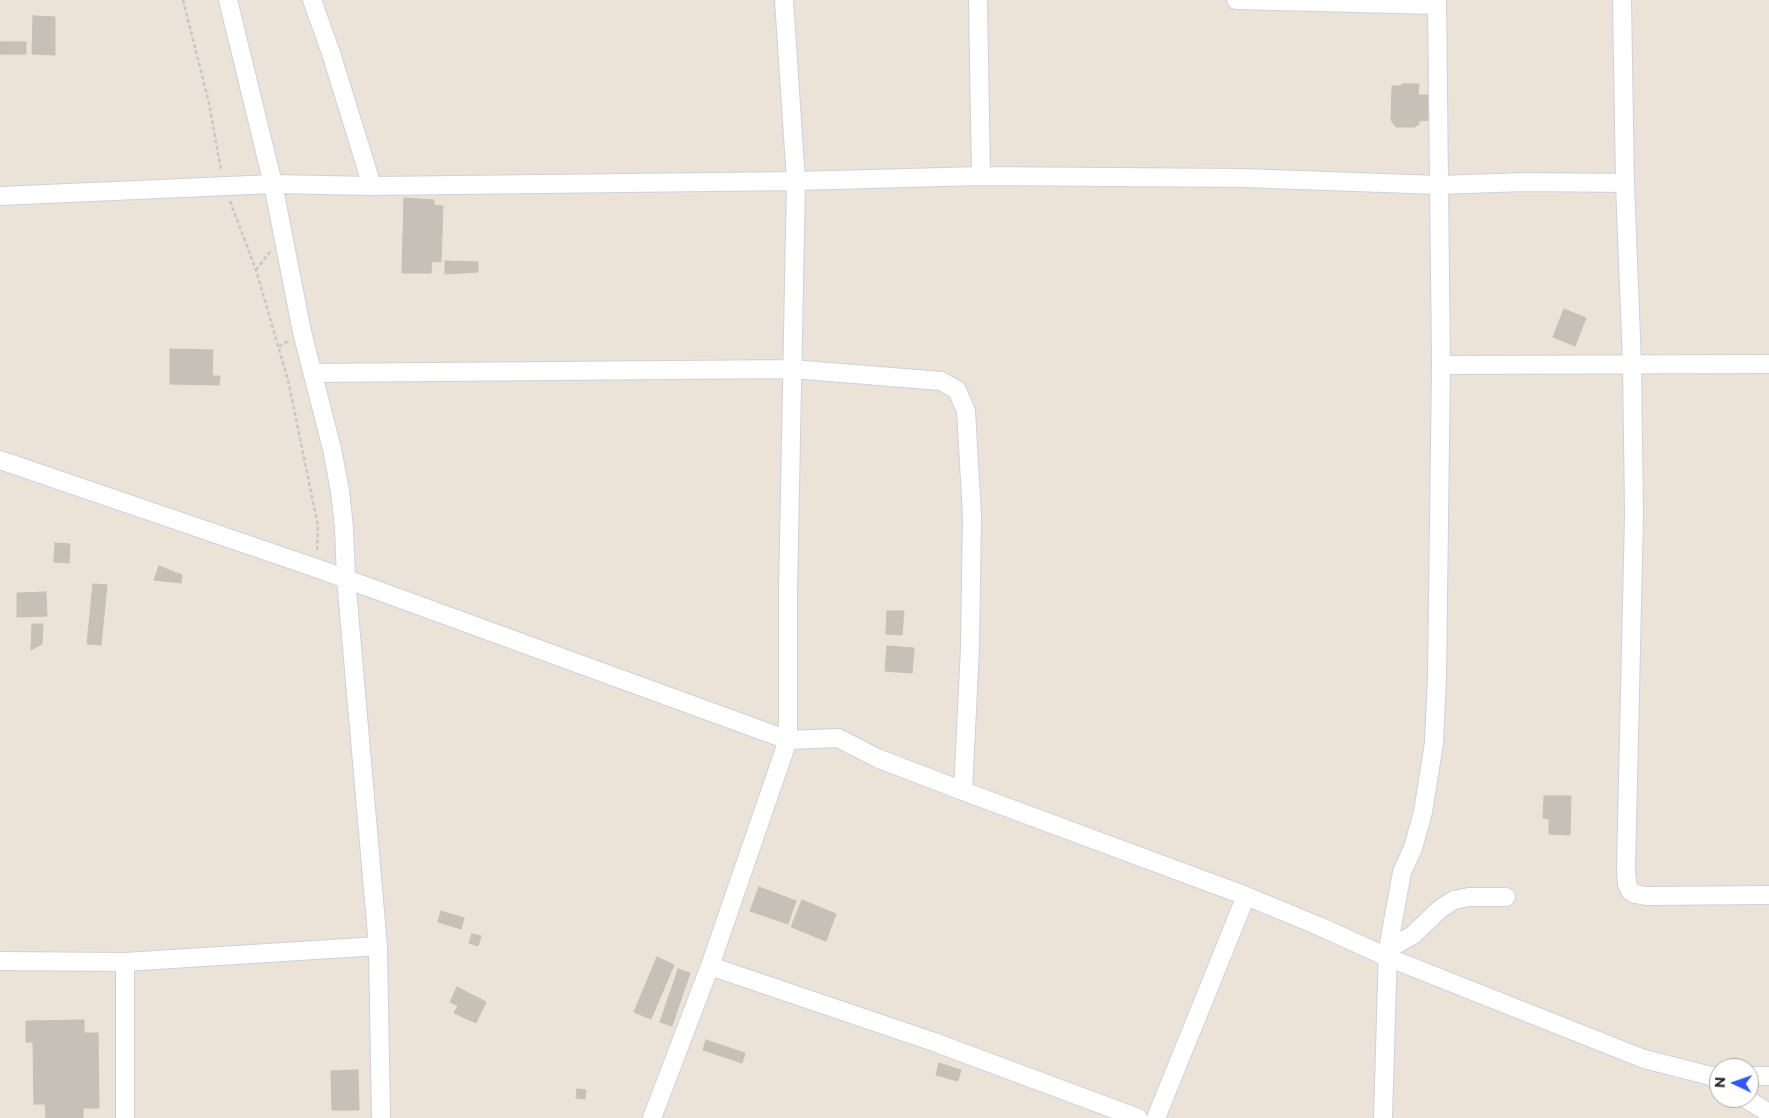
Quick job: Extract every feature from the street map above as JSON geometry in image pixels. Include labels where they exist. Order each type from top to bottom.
[{"type":"street","points":[[228,0],[273,184],[302,332],[332,449],[340,490],[378,946],[381,1118]]},
{"type":"street","points":[[312,0],[331,53],[372,186]]},
{"type":"street","points":[[652,1118],[710,966],[788,740],[788,592],[796,182],[784,0]]},
{"type":"street","points":[[978,0],[981,176]]},
{"type":"street","points":[[1236,0],[1437,3],[1441,365],[1437,677],[1434,742],[1423,812],[1413,848],[1402,872],[1388,953],[1383,1118]]},
{"type":"street","points":[[1622,0],[1625,182],[1632,364],[1634,514],[1627,884],[1630,891],[1646,896],[1769,895]]},
{"type":"street","points":[[0,196],[273,184],[372,186],[796,182],[981,176],[1243,178],[1439,185],[1526,182],[1625,182]]},
{"type":"street","points":[[1441,365],[1769,364]]},
{"type":"street","points":[[312,373],[792,369],[941,381],[957,390],[966,411],[972,515],[970,648],[963,791]]},
{"type":"street","points":[[0,460],[346,578],[788,740],[838,738],[877,758],[1246,896],[1644,1059],[1709,1076]]},
{"type":"street","points":[[1156,1118],[1246,896]]},
{"type":"street","points":[[1388,953],[1413,935],[1440,909],[1454,900],[1469,897],[1506,897]]},
{"type":"street","points":[[0,961],[125,962],[378,946]]},
{"type":"street","points":[[125,962],[125,1118]]},
{"type":"street","points":[[710,966],[934,1042],[1138,1118]]},
{"type":"path","points":[[184,0],[209,103],[225,186],[256,270],[288,380],[318,526],[316,568]]},
{"type":"building","points":[[33,16],[55,17],[55,55],[32,54]]},
{"type":"building","points":[[0,42],[26,42],[26,54],[0,54]]},
{"type":"building","points":[[1402,84],[1419,84],[1418,95],[1429,95],[1431,120],[1419,121],[1419,124],[1415,127],[1396,127],[1391,120],[1392,86],[1401,86]]},
{"type":"building","points":[[404,198],[434,200],[434,205],[443,206],[441,262],[432,261],[431,273],[402,273]]},
{"type":"building","points":[[445,261],[478,262],[478,272],[445,274]]},
{"type":"building","points":[[1564,309],[1586,318],[1575,346],[1553,337]]},
{"type":"building","points":[[170,349],[213,350],[212,376],[220,376],[219,385],[170,384]]},
{"type":"building","points":[[55,543],[70,544],[69,563],[54,562]]},
{"type":"building","points":[[159,566],[182,575],[181,583],[154,580]]},
{"type":"building","points":[[93,584],[107,585],[101,645],[87,644]]},
{"type":"building","points":[[46,592],[47,616],[17,617],[17,593]]},
{"type":"building","points":[[887,611],[904,611],[902,635],[886,634]]},
{"type":"building","points":[[32,624],[43,624],[42,644],[31,650]]},
{"type":"building","points":[[887,646],[914,648],[912,673],[885,671]]},
{"type":"building","points":[[1544,796],[1571,796],[1570,835],[1549,834],[1549,819],[1543,818]]},
{"type":"building","points":[[759,887],[796,901],[788,924],[750,911]]},
{"type":"building","points":[[802,900],[836,914],[826,941],[791,927]]},
{"type":"building","points":[[441,911],[464,918],[461,929],[438,922]]},
{"type":"building","points":[[472,934],[481,936],[478,946],[469,943]]},
{"type":"building","points":[[657,957],[674,965],[651,1019],[634,1012]]},
{"type":"building","points":[[678,969],[690,973],[672,1026],[660,1022]]},
{"type":"building","points":[[457,987],[486,1002],[476,1023],[454,1013],[458,1006],[450,1002]]},
{"type":"building","points":[[84,1020],[84,1033],[98,1033],[99,1108],[83,1108],[83,1118],[46,1118],[45,1104],[34,1104],[33,1042],[26,1042],[26,1021]]},
{"type":"building","points":[[706,1040],[745,1053],[742,1063],[703,1050]]},
{"type":"building","points":[[939,1063],[961,1070],[958,1081],[936,1075]]},
{"type":"building","points":[[358,1070],[359,1110],[332,1110],[331,1071]]},
{"type":"building","points":[[577,1089],[586,1090],[585,1099],[576,1098]]}]
